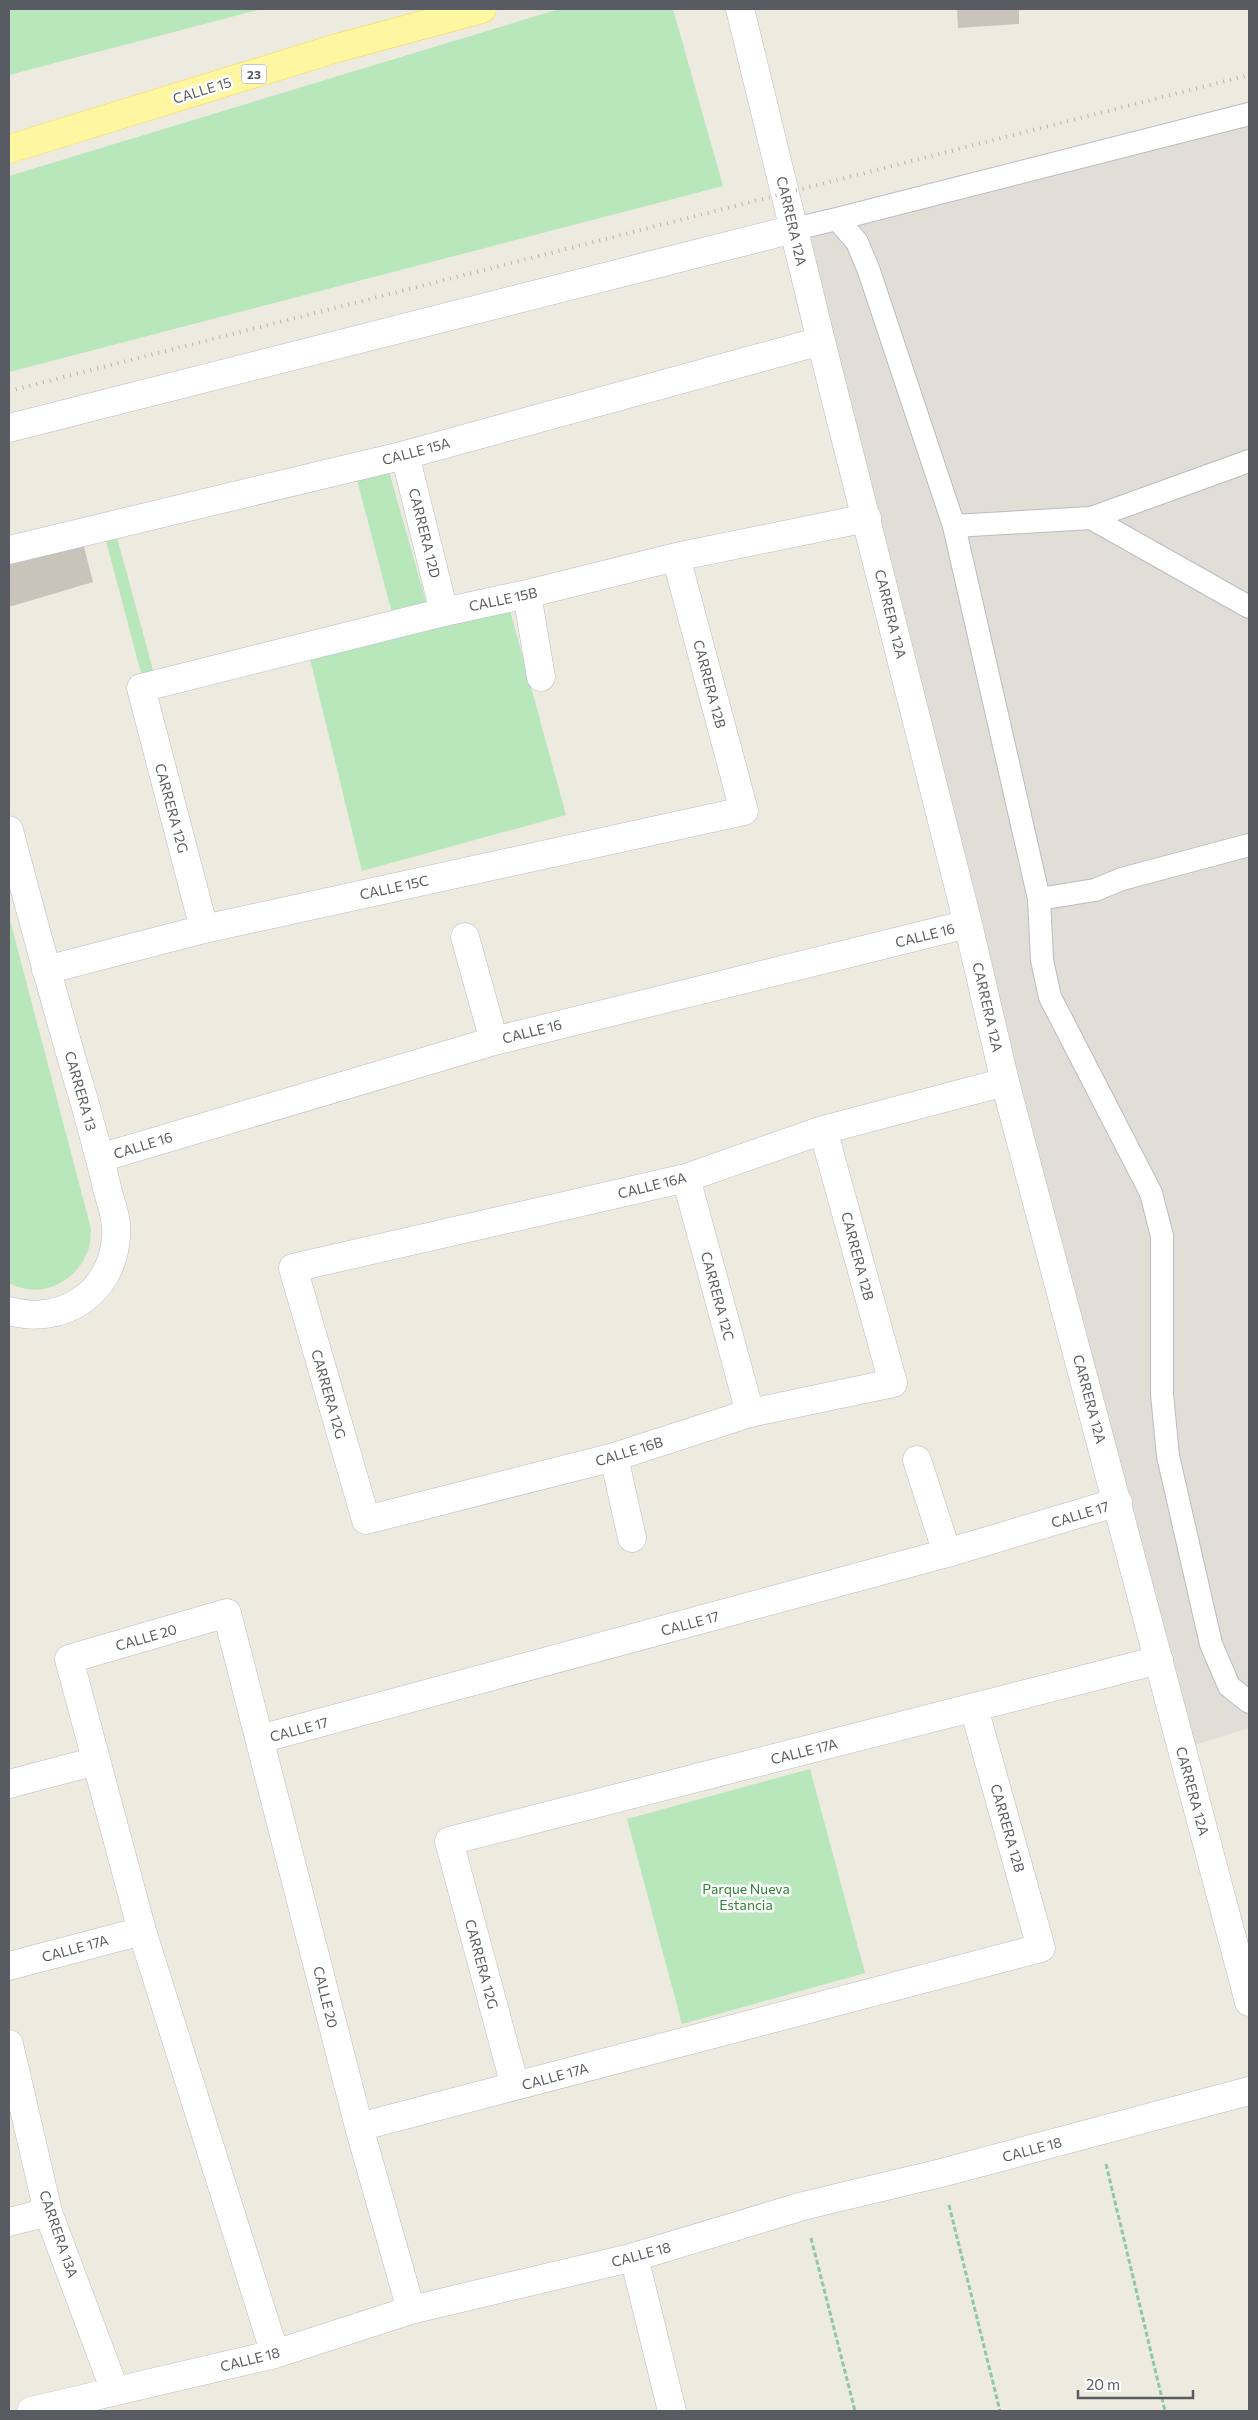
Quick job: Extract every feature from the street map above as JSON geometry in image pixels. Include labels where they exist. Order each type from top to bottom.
[{"type":"main road","name":"CALLE 15","points":[[15,145],[337,48],[482,9]]},
{"type":"street","name":"CARRERA 12A","points":[[740,9],[821,341],[968,924],[1005,1082],[1118,1502],[1249,2002]]},
{"type":"street","points":[[9,428],[794,229]]},
{"type":"street","name":"CALLE 15A","points":[[9,550],[405,455],[821,341]]},
{"type":"street","name":"CARRERA 12D","points":[[405,455],[444,612]]},
{"type":"street","name":"CALLE 15B","points":[[141,688],[444,612],[527,594],[676,557],[867,518]]},
{"type":"street","name":"CARRERA 12B","points":[[676,557],[744,811]]},
{"type":"street","points":[[527,594],[541,677]]},
{"type":"street","name":"CARRERA 12G","points":[[141,688],[204,929]]},
{"type":"street","name":"CALLE 15C","points":[[46,970],[204,929],[744,811]]},
{"type":"street","name":"CARRERA 13","points":[[9,830],[46,970],[100,1158],[117,1234],[111,1262],[105,1276],[86,1297],[62,1311],[39,1316],[9,1311]]},
{"type":"street","name":"CALLE 16","points":[[100,1158],[494,1041],[968,924]]},
{"type":"street","points":[[465,937],[494,1041]]},
{"type":"street","name":"CALLE 16A","points":[[293,1268],[686,1178],[823,1130],[1005,1082]]},
{"type":"street","name":"CARRERA 12B","points":[[823,1130],[893,1382]]},
{"type":"street","name":"CARRERA 12C","points":[[686,1178],[750,1413]]},
{"type":"street","name":"CARRERA 12G","points":[[293,1268],[366,1520]]},
{"type":"street","name":"CALLE 16B","points":[[366,1520],[614,1456],[750,1413],[893,1382]]},
{"type":"street","points":[[614,1456],[632,1538]]},
{"type":"street","points":[[917,1460],[947,1553]]},
{"type":"street","name":"CALLE 17","points":[[260,1740],[947,1553],[1118,1502]]},
{"type":"street","name":"CALLE 20","points":[[275,2354],[142,1931],[69,1659],[227,1614],[359,2127],[411,2310]]},
{"type":"street","name":"CALLE 17A","points":[[448,1841],[1159,1660]]},
{"type":"street","name":"CARRERA 12B","points":[[974,1708],[1041,1948]]},
{"type":"street","points":[[9,1784],[96,1761]]},
{"type":"street","name":"CARRERA 12G","points":[[448,1841],[515,2086]]},
{"type":"street","name":"CALLE 17A","points":[[9,1966],[142,1931]]},
{"type":"street","name":"CALLE 17A","points":[[359,2127],[1041,1948]]},
{"type":"street","name":"CARRERA 13A","points":[[9,2044],[48,2212],[115,2391]]},
{"type":"street","name":"CALLE 18","points":[[31,2411],[75,2406],[115,2391],[275,2354],[411,2310],[634,2257],[803,2206],[941,2173],[1249,2091]]},
{"type":"street","points":[[9,2222],[48,2212]]},
{"type":"street","points":[[634,2257],[672,2411]]},
{"type":"lane","points":[[794,229],[1249,114]]},
{"type":"lane","points":[[837,219],[857,242],[869,271],[954,526],[1039,899],[1042,960],[1050,997],[1151,1193],[1162,1236],[1162,1394],[1168,1456],[1211,1644],[1229,1686],[1249,1702]]},
{"type":"lane","points":[[954,526],[1091,518],[1249,461]]},
{"type":"lane","points":[[1091,518],[1249,607]]},
{"type":"lane","points":[[1039,899],[1095,890],[1122,879],[1249,845]]},
{"type":"path","points":[[1098,2132],[1165,2411]]},
{"type":"path","points":[[941,2173],[1000,2411]]},
{"type":"path","points":[[803,2206],[855,2411]]},
{"type":"shaded area","points":[[1249,108],[1249,1728],[1182,1749],[794,229]]},
{"type":"green space","points":[[9,9],[262,9],[9,75]]},
{"type":"green space","points":[[559,9],[673,9],[723,186],[9,372],[9,176]]},
{"type":"green space","points":[[386,461],[431,619],[396,628],[354,469]]},
{"type":"green space","points":[[103,530],[115,530],[156,681],[144,684]]},
{"type":"green space","points":[[508,603],[566,815],[362,871],[309,655]]},
{"type":"green space","points":[[9,916],[91,1229],[87,1253],[74,1273],[55,1286],[32,1290],[20,1288],[9,1283]]},
{"type":"green space","name":"Parque Nueva Estancia","points":[[810,1769],[865,1973],[682,2024],[627,1819]]},
{"type":"building","points":[[957,9],[1019,9],[1019,24],[958,28]]},
{"type":"building","points":[[82,539],[93,582],[9,607],[9,558]]},
{"type":"railway","points":[[9,391],[1249,75]]}]
